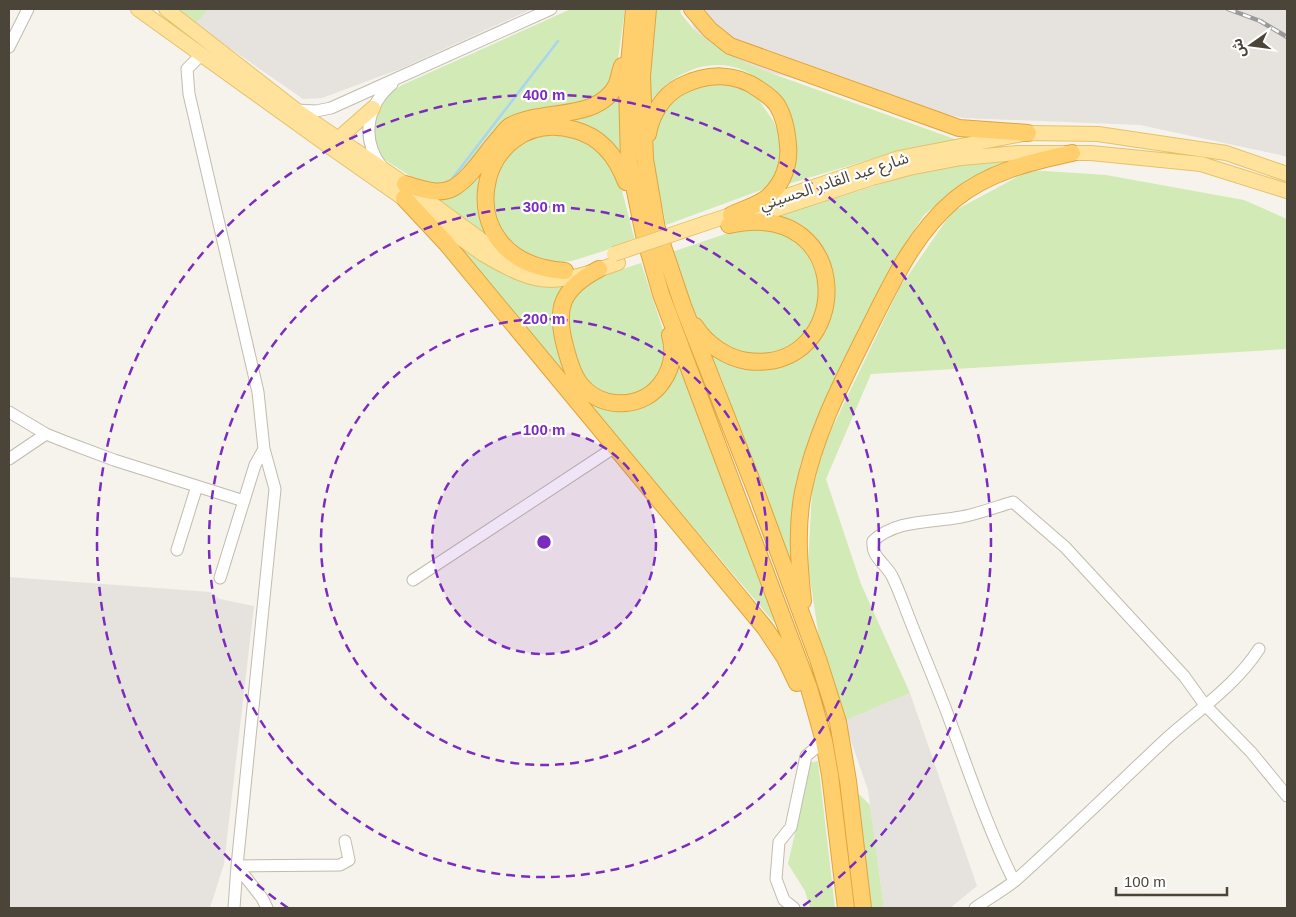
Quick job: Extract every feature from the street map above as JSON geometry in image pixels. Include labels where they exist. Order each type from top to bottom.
[{"type":"highway","points":[[634,9],[627,86],[629,162],[644,236]]},
{"type":"highway","points":[[648,9],[642,76],[645,159],[657,229],[683,306],[757,494],[818,659],[838,722],[848,781],[863,908]]},
{"type":"highway","points":[[692,9],[710,30],[730,46],[959,128],[1028,133]]},
{"type":"highway","points":[[404,191],[442,191],[453,188],[465,180],[508,127],[526,119],[588,109],[603,100],[616,85],[631,37]]},
{"type":"highway","points":[[645,159],[650,122],[665,99],[677,88],[704,77],[717,76],[745,81],[756,87],[777,106],[784,121],[789,154],[787,167],[782,179],[768,197],[730,220]]},
{"type":"highway","points":[[565,270],[547,269],[530,264],[511,253],[496,236],[487,216],[485,194],[494,162],[508,145],[526,133],[542,128],[558,127],[580,131],[599,142],[611,153],[620,167],[644,236],[661,294],[673,349],[668,374],[658,388],[644,398],[629,403],[621,404],[605,401],[590,394],[574,375],[560,326],[561,310],[571,288],[583,278],[600,269]]},
{"type":"highway","points":[[818,659],[803,601],[799,557],[799,521],[811,459],[819,433],[834,398],[912,247],[941,211],[977,184],[998,173],[1022,164],[1072,153]]},
{"type":"highway","points":[[404,191],[765,628],[785,658],[824,741]]},
{"type":"highway","points":[[683,306],[697,330],[705,339],[723,353],[745,360],[766,361],[789,354],[806,342],[819,326],[826,306],[828,285],[822,263],[810,244],[791,229],[770,222],[730,220]]},
{"type":"highway","points":[[661,294],[809,688],[824,741],[830,775],[846,908]]},
{"type":"main road","points":[[138,9],[404,191],[511,260],[541,271],[565,270],[616,259]]},
{"type":"main road","points":[[166,9],[296,110],[334,142],[383,169],[404,191],[483,254],[529,278],[554,281],[580,276],[600,269],[616,259]]},
{"type":"main road","points":[[334,142],[373,108]]},
{"type":"main road","name":"شارع عبد القادر الحسيني","points":[[730,220],[899,158],[1028,133],[1098,134],[1226,153],[1287,174]]},
{"type":"main road","name":"شارع عبد القادر الحسيني","points":[[616,259],[707,227],[872,178],[909,168],[961,158],[1018,153],[1091,153],[1200,164],[1287,191]]},
{"type":"street","points":[[9,47],[28,9]]},
{"type":"street","points":[[296,110],[316,112],[331,108],[551,9]]},
{"type":"street","points":[[202,54],[187,69],[189,94],[258,392],[264,449],[275,489],[234,908]]},
{"type":"street","points":[[383,169],[375,158],[368,132],[369,119],[382,92],[401,77]]},
{"type":"street","points":[[9,412],[46,434],[114,460],[244,501]]},
{"type":"street","points":[[9,459],[46,434]]},
{"type":"street","points":[[413,580],[615,447]]},
{"type":"street","points":[[220,578],[255,465],[264,449]]},
{"type":"street","points":[[177,550],[197,486]]},
{"type":"street","points":[[1014,880],[974,786],[944,705],[891,574],[875,555],[872,548],[872,541],[891,528],[906,524],[962,517],[1013,502],[1065,547],[1184,676],[1206,705],[1251,752],[1287,796]]},
{"type":"street","points":[[975,908],[1014,880],[1206,705],[1239,673],[1259,649]]},
{"type":"street","points":[[794,908],[784,900],[776,879],[779,842],[791,827],[806,756],[824,741]]},
{"type":"street","points":[[237,866],[340,865],[349,860],[346,841]]},
{"type":"street","points":[[237,866],[262,898],[267,908]]},
{"type":"street","points":[[228,908],[235,893]]},
{"type":"shaded area","points":[[209,9],[532,9],[400,69],[322,98],[303,99],[195,24]]},
{"type":"shaded area","points":[[686,9],[1287,9],[1287,157],[1140,125],[963,118],[749,68],[700,43]]},
{"type":"shaded area","points":[[9,577],[210,592],[220,599],[254,606],[224,864],[210,908],[9,908]]},
{"type":"shaded area","points":[[910,693],[977,886],[950,908],[884,908],[868,790],[844,721]]},
{"type":"green space","points":[[176,9],[209,9],[195,24]]},
{"type":"green space","points":[[571,9],[625,9],[618,59],[610,85],[600,98],[443,186],[421,183],[379,156],[372,135],[375,114],[383,97],[402,85]]},
{"type":"green space","points":[[657,9],[680,9],[681,14],[696,32],[725,53],[762,70],[963,142],[885,155],[788,184],[779,98],[749,73],[732,67],[719,65],[705,66],[680,75],[668,83],[650,103],[651,52]]},
{"type":"green space","points":[[732,80],[756,96],[774,122],[782,142],[781,166],[767,188],[666,225],[652,154],[655,125],[662,110],[687,89]]},
{"type":"green space","points":[[620,87],[621,153],[599,132],[572,122],[560,121],[535,125],[523,131],[512,138],[495,155],[483,175],[480,195],[483,218],[491,240],[431,195],[446,196],[454,194],[461,189],[475,176],[512,129],[539,119],[571,117],[600,109],[611,101]]},
{"type":"green space","points":[[537,136],[577,136],[596,146],[619,179],[635,241],[572,261],[552,263],[533,259],[502,233],[494,215],[492,195],[505,158],[519,145]]},
{"type":"green space","points":[[1012,160],[960,186],[924,215],[898,254],[823,403],[800,465],[795,512],[795,586],[722,380],[709,350],[746,367],[778,368],[800,359],[817,343],[829,323],[834,300],[833,276],[824,253],[804,230],[774,217],[913,174],[963,163]]},
{"type":"green space","points":[[1030,170],[1106,175],[1244,200],[1287,219],[1287,349],[871,374],[826,479],[861,584],[910,693],[844,721],[819,638],[808,565],[812,490],[824,445],[900,287],[952,212]]},
{"type":"green space","points":[[767,229],[790,236],[813,258],[823,285],[809,333],[780,353],[741,354],[717,342],[700,324],[690,303],[672,252],[734,231]]},
{"type":"green space","points":[[455,243],[493,268],[520,281],[549,287],[565,286],[566,376]]},
{"type":"green space","points":[[641,263],[665,336],[667,352],[658,377],[643,390],[625,397],[607,395],[584,379],[572,348],[567,318],[574,296],[581,287],[601,276]]},
{"type":"green space","points":[[679,356],[778,627],[582,396],[641,405]]},
{"type":"green space","points":[[818,761],[835,908],[810,908],[805,891],[788,864],[809,763]]},
{"type":"green space","points":[[856,795],[860,795],[870,805],[884,908],[870,908]]},
{"type":"waterway","points":[[452,179],[558,41]]},
{"type":"railway","points":[[1228,9],[1260,21],[1287,37]]}]
